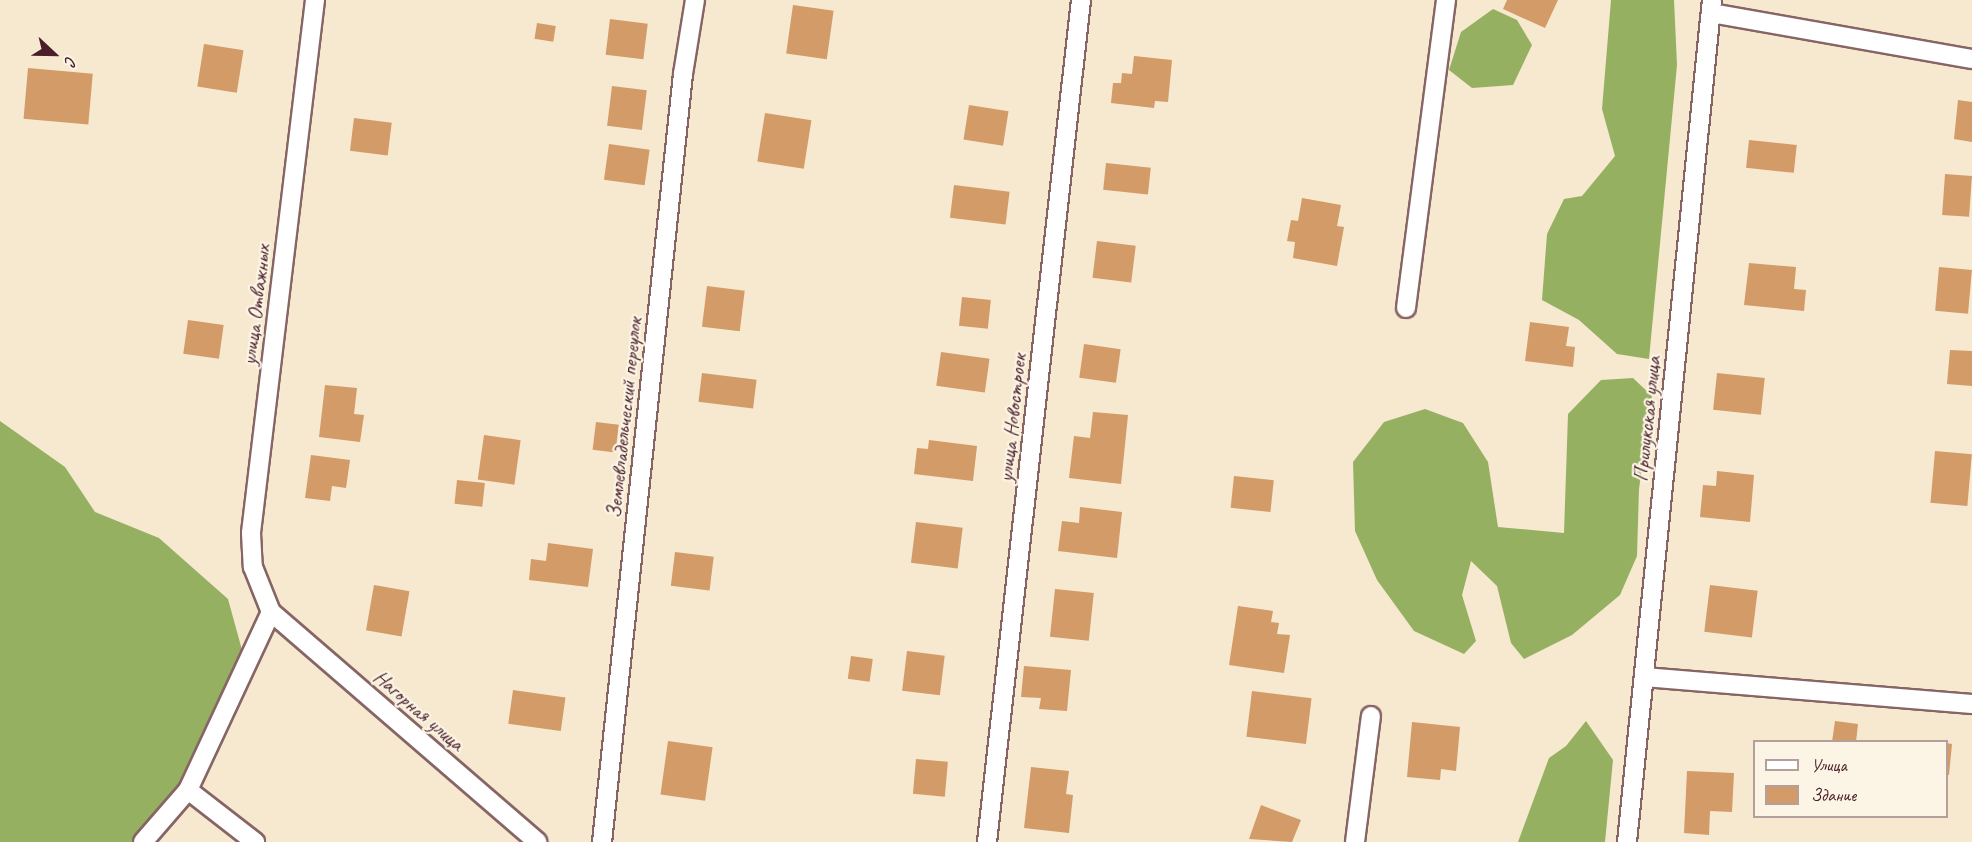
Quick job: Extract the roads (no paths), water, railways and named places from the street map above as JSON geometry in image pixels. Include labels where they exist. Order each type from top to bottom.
[{"type":"street","name":"улица Отважных","points":[[271,612],[253,567],[251,533],[315,0]]},
{"type":"street","name":"Землевладельческий переулок","points":[[602,842],[682,86],[695,0]]},
{"type":"street","name":"улица Новостроек","points":[[987,842],[1081,0]]},
{"type":"street","points":[[1406,308],[1446,0]]},
{"type":"street","points":[[1712,7],[1972,59]]},
{"type":"street","name":"Прилукская улица","points":[[1627,842],[1712,7]]},
{"type":"street","points":[[143,842],[188,790],[254,642],[271,612]]},
{"type":"street","name":"Нагорная улица","points":[[271,612],[537,842]]},
{"type":"street","points":[[1644,677],[1972,704]]},
{"type":"street","points":[[1355,842],[1371,716]]},
{"type":"street","points":[[188,790],[255,842]]}]
